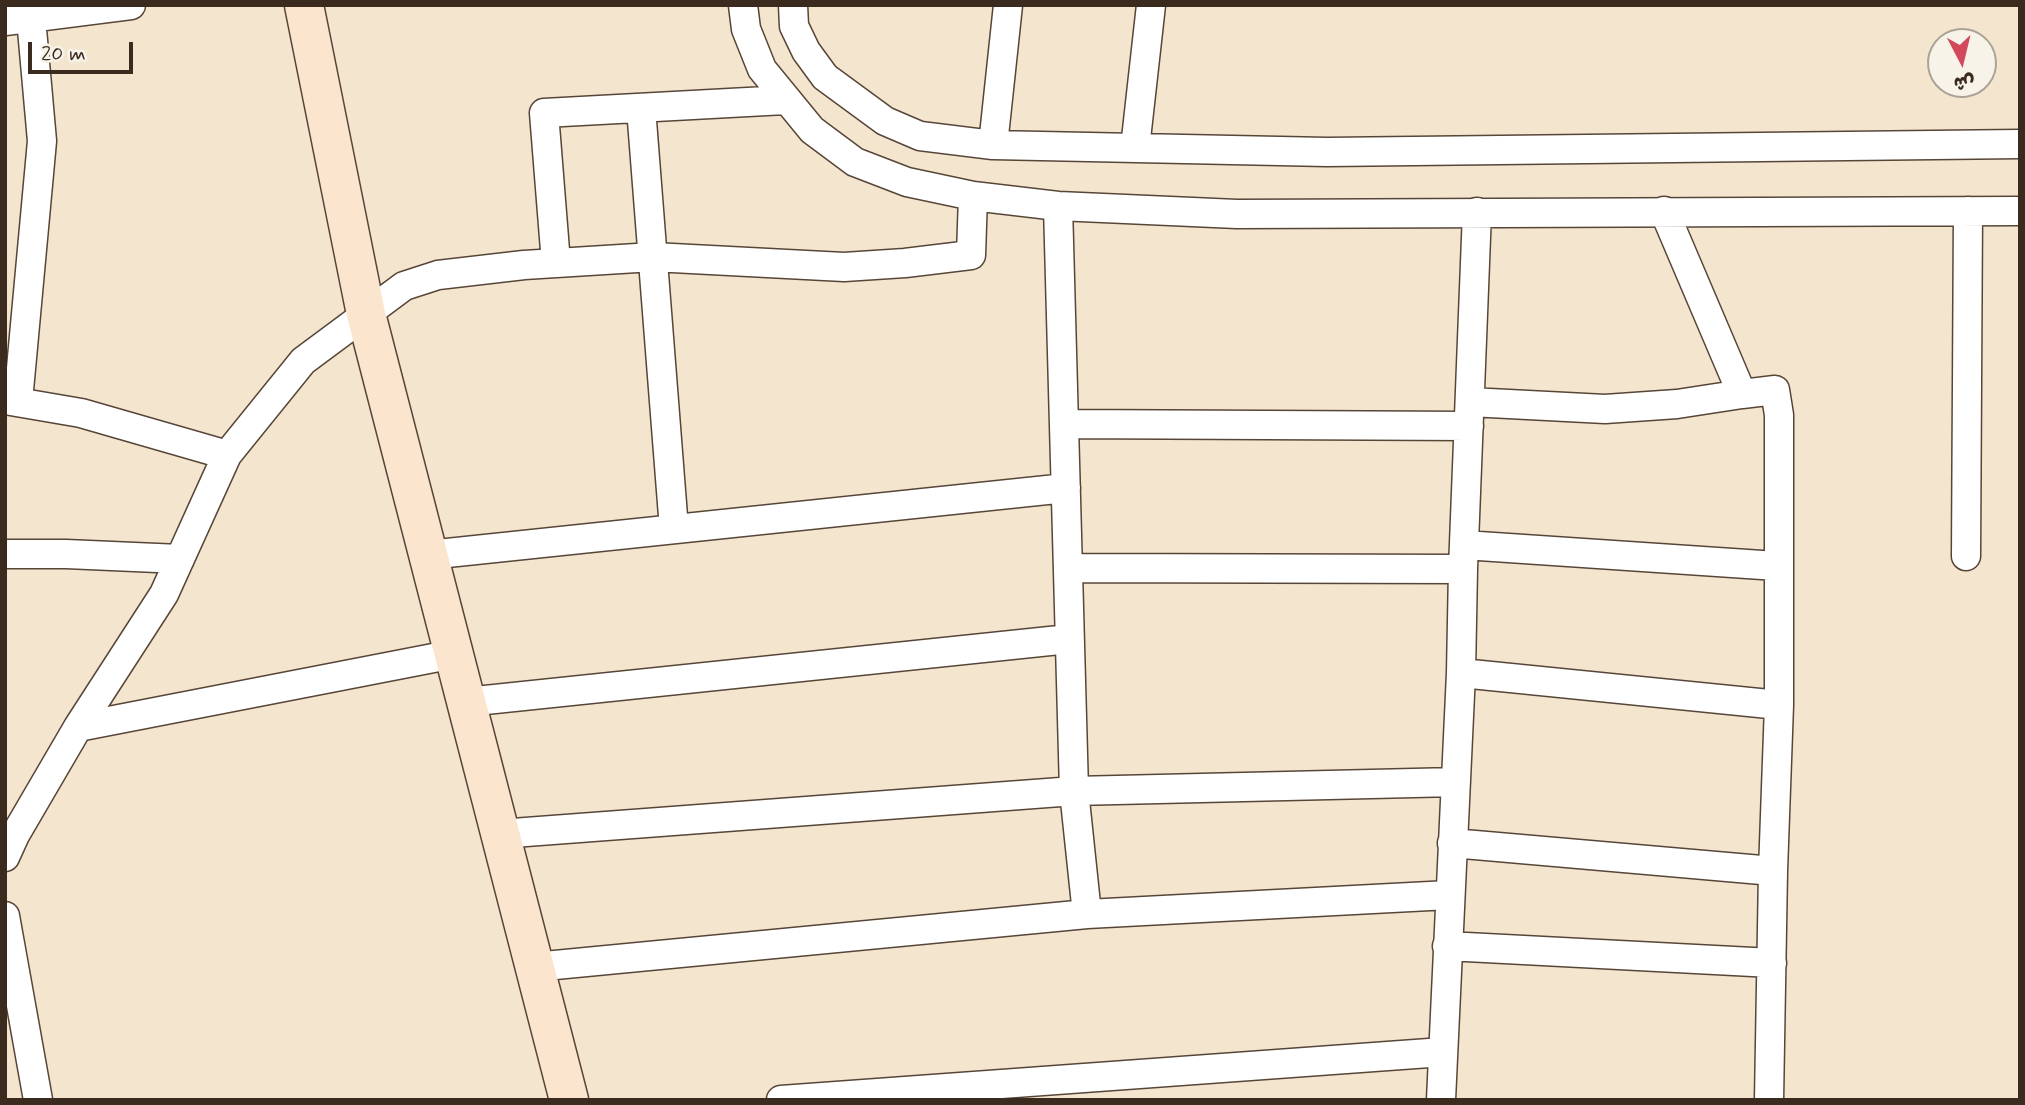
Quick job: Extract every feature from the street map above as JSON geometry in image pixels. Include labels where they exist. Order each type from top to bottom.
[{"type":"main road","points":[[311,6],[366,314],[569,1100]]},
{"type":"street","points":[[131,5],[18,19],[42,141],[12,400],[81,413],[227,455]]},
{"type":"street","points":[[743,5],[746,29],[762,69],[812,130],[855,162],[907,182],[974,196],[1058,206],[1237,214],[2020,211]]},
{"type":"street","points":[[793,5],[794,26],[806,51],[825,76],[885,121],[920,136],[993,145],[1327,152],[2020,144]]},
{"type":"street","points":[[993,145],[1008,5]]},
{"type":"street","points":[[1135,148],[1151,5]]},
{"type":"street","points":[[556,263],[544,113],[785,100]]},
{"type":"street","points":[[641,108],[674,529]]},
{"type":"street","points":[[5,857],[78,727],[164,594],[227,455],[303,361],[404,286],[438,275],[556,263],[653,257],[844,267],[971,255],[974,196]]},
{"type":"street","points":[[1058,206],[1074,791],[1087,914]]},
{"type":"street","points":[[1664,211],[1742,394]]},
{"type":"street","points":[[1966,556],[1968,211]]},
{"type":"street","points":[[1441,1100],[1461,673],[1477,212]]},
{"type":"street","points":[[1064,424],[1605,409],[1677,404],[1775,390],[1779,415],[1779,705],[1769,1100]]},
{"type":"street","points":[[428,555],[1066,488]]},
{"type":"street","points":[[5,554],[180,559]]},
{"type":"street","points":[[1068,568],[1464,557],[1777,566]]},
{"type":"street","points":[[466,702],[1069,639]]},
{"type":"street","points":[[78,727],[454,654]]},
{"type":"street","points":[[1461,673],[1779,705]]},
{"type":"street","points":[[499,834],[1074,791],[1456,782]]},
{"type":"street","points":[[1452,843],[1773,871]]},
{"type":"street","points":[[534,967],[1087,914],[1449,895]]},
{"type":"street","points":[[5,916],[38,1100]]},
{"type":"street","points":[[1447,946],[1772,963]]},
{"type":"street","points":[[781,1100],[1443,1052]]}]
